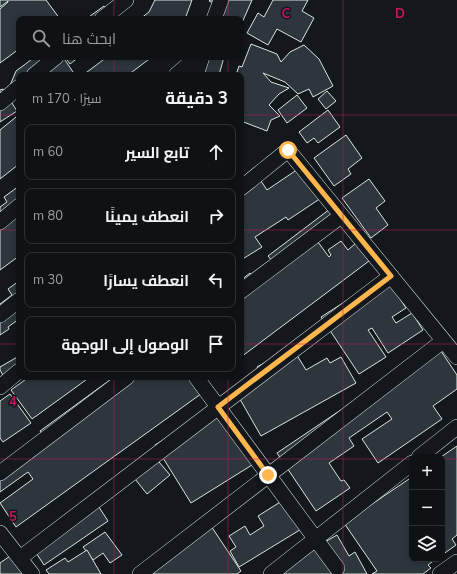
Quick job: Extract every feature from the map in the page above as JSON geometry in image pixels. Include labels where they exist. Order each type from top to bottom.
[{"type":"street","points":[[106,16],[126,0]]},
{"type":"street","points":[[215,16],[221,0]]},
{"type":"street","points":[[38,72],[52,60]]},
{"type":"street","points":[[180,72],[194,60]]},
{"type":"street","points":[[197,72],[201,60]]},
{"type":"street","points":[[0,103],[16,90]]},
{"type":"street","points":[[244,186],[288,150],[457,357]]},
{"type":"street","points":[[0,222],[16,209]]},
{"type":"street","points":[[244,289],[341,216]]},
{"type":"street","points":[[20,558],[391,276]]},
{"type":"street","points":[[0,315],[16,302]]},
{"type":"street","points":[[140,574],[443,341]]},
{"type":"street","points":[[0,387],[16,374]]},
{"type":"street","points":[[0,474],[124,380]]},
{"type":"street","points":[[198,380],[337,568]]},
{"type":"street","points":[[423,454],[457,427]]},
{"type":"street","points":[[271,574],[409,465]]},
{"type":"street","points":[[0,533],[32,574]]},
{"type":"street","points":[[440,574],[457,562]]},
{"type":"building","points":[[0,0],[46,0],[58,16],[16,16],[16,51],[0,63],[0,9],[8,1],[0,7]]},
{"type":"building","points":[[155,0],[192,0],[186,16],[144,16],[149,12]]},
{"type":"building","points":[[252,0],[244,18],[244,16],[217,16],[218,5],[209,1]]},
{"type":"building","points":[[273,0],[308,0],[302,11],[314,18],[301,42],[277,29],[268,45],[247,33],[258,13],[264,17]]},
{"type":"building","points":[[104,6],[111,16],[90,16]]},
{"type":"building","points":[[251,44],[277,54],[281,62],[290,52],[304,45],[319,59],[333,86],[313,97],[309,89],[298,94],[285,82],[263,73],[271,82],[289,88],[279,94],[269,105],[280,116],[271,120],[267,131],[244,122],[244,72],[237,72],[239,66],[242,67]]},
{"type":"building","points":[[31,60],[65,60],[73,72],[16,72],[16,97],[9,88],[16,71]]},
{"type":"building","points":[[67,60],[75,60],[70,64]]},
{"type":"building","points":[[103,60],[148,60],[132,72],[87,72]]},
{"type":"building","points":[[186,60],[223,60],[220,72],[183,72]]},
{"type":"building","points":[[3,89],[16,112],[0,122],[0,90]]},
{"type":"building","points":[[327,91],[336,101],[326,109],[318,99]]},
{"type":"building","points":[[297,95],[307,108],[287,123],[278,110]]},
{"type":"building","points":[[328,110],[340,127],[318,143],[314,138],[307,143],[299,132]]},
{"type":"building","points":[[16,117],[16,166],[0,179],[0,130]]},
{"type":"building","points":[[346,135],[362,158],[348,169],[351,174],[334,186],[314,158]]},
{"type":"building","points":[[301,167],[321,198],[288,220],[286,217],[255,237],[262,247],[244,258],[244,179],[246,182],[257,175],[267,190]]},
{"type":"building","points":[[369,179],[385,201],[376,208],[388,225],[371,238],[342,198]]},
{"type":"building","points":[[16,188],[16,258],[0,270],[0,207],[7,202],[4,197]]},
{"type":"building","points":[[330,209],[339,220],[315,238],[329,257],[331,255],[328,250],[341,241],[348,250],[356,243],[369,261],[244,355],[244,278],[250,273],[253,278],[273,262],[268,256]]},
{"type":"building","points":[[385,276],[406,308],[392,317],[396,323],[412,313],[423,330],[388,353],[372,328],[368,330],[386,357],[359,374],[321,317]]},
{"type":"building","points":[[16,283],[16,321],[8,327],[9,329],[0,335],[0,304],[12,295],[8,289]]},
{"type":"building","points":[[437,345],[457,375],[457,389],[433,406],[442,419],[378,463],[362,439],[392,419],[387,412],[349,438],[354,446],[329,463],[341,481],[344,480],[350,488],[316,511],[277,453]]},
{"type":"building","points":[[292,347],[306,370],[327,358],[330,363],[341,357],[356,383],[261,436],[233,387],[260,372],[257,367]]},
{"type":"building","points":[[16,358],[16,380],[20,380],[9,386],[0,370],[0,367]]},
{"type":"building","points":[[25,380],[86,380],[32,419],[11,390]]},
{"type":"building","points":[[110,380],[196,380],[205,391],[16,527],[0,503],[33,479],[28,472],[0,492],[0,470],[42,434],[40,431]]},
{"type":"building","points":[[10,394],[31,423],[3,442],[0,438],[0,401]]},
{"type":"building","points":[[221,404],[252,465],[191,503],[155,445]]},
{"type":"building","points":[[457,446],[457,535],[452,539],[456,545],[445,553],[445,490],[445,454]]},
{"type":"building","points":[[154,456],[170,475],[147,494],[131,474]]},
{"type":"building","points":[[409,479],[409,562],[432,562],[428,565],[431,568],[423,574],[372,574],[377,571],[344,523]]},
{"type":"building","points":[[285,499],[303,528],[239,567],[230,551],[236,547],[229,536],[245,526],[250,535],[264,526],[258,516]]},
{"type":"building","points":[[95,501],[108,521],[44,565],[29,542]]},
{"type":"building","points":[[209,523],[241,571],[237,574],[132,574]]},
{"type":"building","points":[[105,532],[122,555],[110,563],[103,553],[93,560],[83,547]]},
{"type":"building","points":[[337,535],[349,556],[355,552],[367,574],[269,574]]},
{"type":"building","points":[[87,550],[101,574],[49,574],[46,570],[65,558],[68,562]]},
{"type":"building","points":[[13,554],[25,574],[0,574],[0,563]]},
{"type":"route","points":[[268,475],[218,407],[391,276],[288,150]]}]
